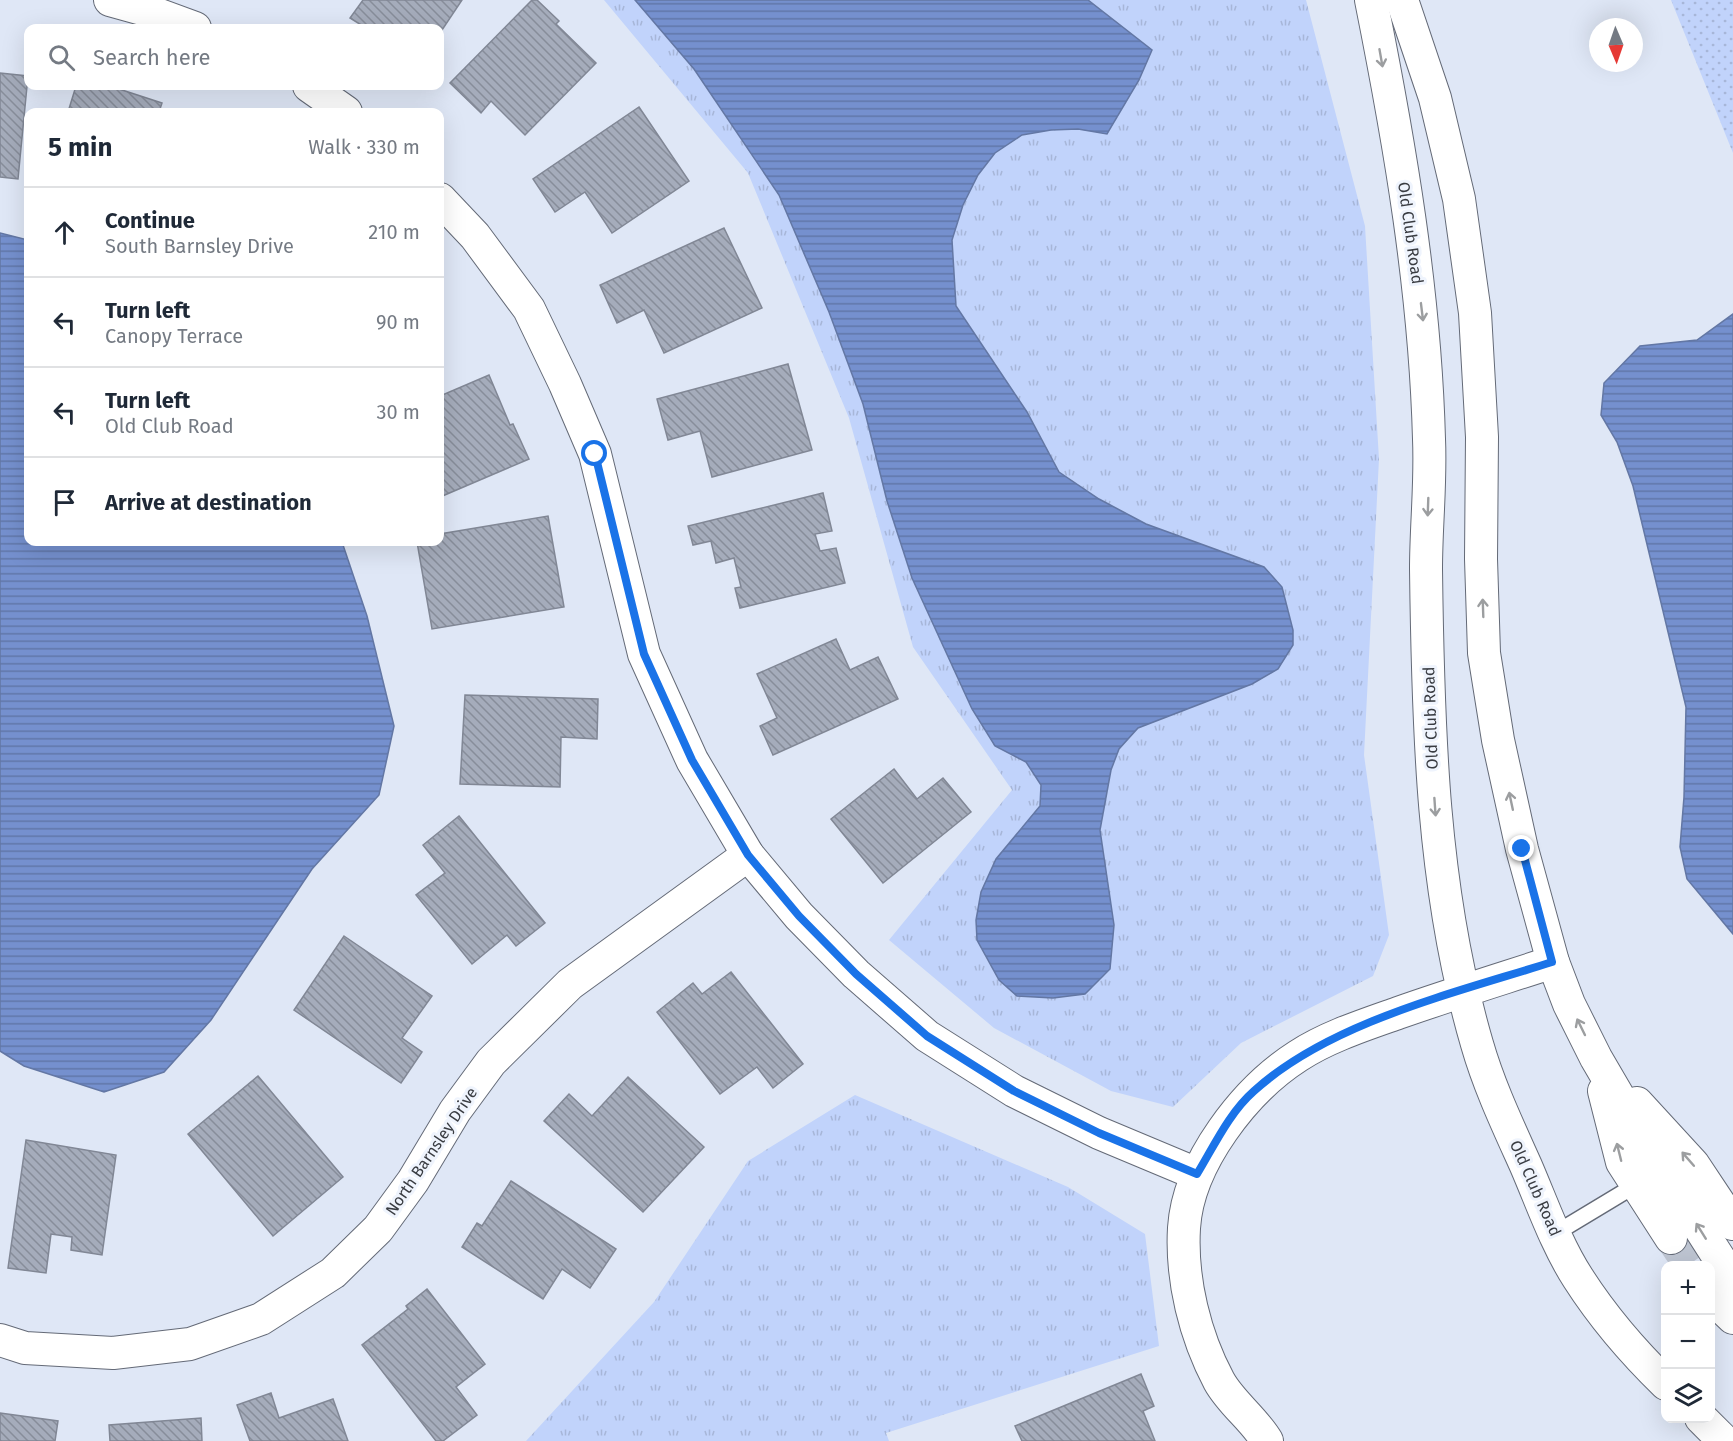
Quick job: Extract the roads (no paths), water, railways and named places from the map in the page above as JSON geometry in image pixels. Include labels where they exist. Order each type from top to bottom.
[{"type":"street","points":[[110,0],[184,24]]},
{"type":"street","name":"Old Club Road","points":[[1371,0],[1409,210],[1423,320],[1429,441],[1426,563],[1430,753],[1439,862],[1464,990],[1478,1047],[1503,1114],[1556,1233],[1583,1284],[1629,1348],[1661,1380]]},
{"type":"street","points":[[1402,0],[1435,98],[1459,199],[1475,313],[1479,392],[1484,653],[1498,740],[1512,805],[1552,962],[1649,1177],[1671,1238]]},
{"type":"street","points":[[315,90],[340,108]]},
{"type":"street","points":[[444,203],[475,236],[528,309],[565,384],[595,454],[644,654],[692,760],[748,855],[815,933],[856,974],[927,1036],[1014,1091],[1099,1133],[1197,1174]]},
{"type":"street","name":"North Barnsley Drive","points":[[0,1340],[26,1348],[113,1353],[190,1344],[261,1319],[333,1273],[378,1230],[413,1181],[455,1111],[499,1054],[570,984],[748,855]]},
{"type":"street","points":[[1267,1441],[1220,1382],[1195,1323],[1186,1276],[1184,1227],[1197,1174],[1226,1125],[1252,1092],[1298,1056],[1360,1026],[1552,962]]},
{"type":"street","points":[[1596,1058],[1693,1164],[1733,1224]]},
{"type":"street","points":[[1649,1177],[1733,1280]]},
{"type":"street","points":[[1715,1301],[1733,1318]]},
{"type":"street","points":[[1705,1423],[1724,1441]]},
{"type":"lane","points":[[1556,1233],[1649,1177]]},
{"type":"tunnel","points":[[1671,1238],[1687,1261]]}]
